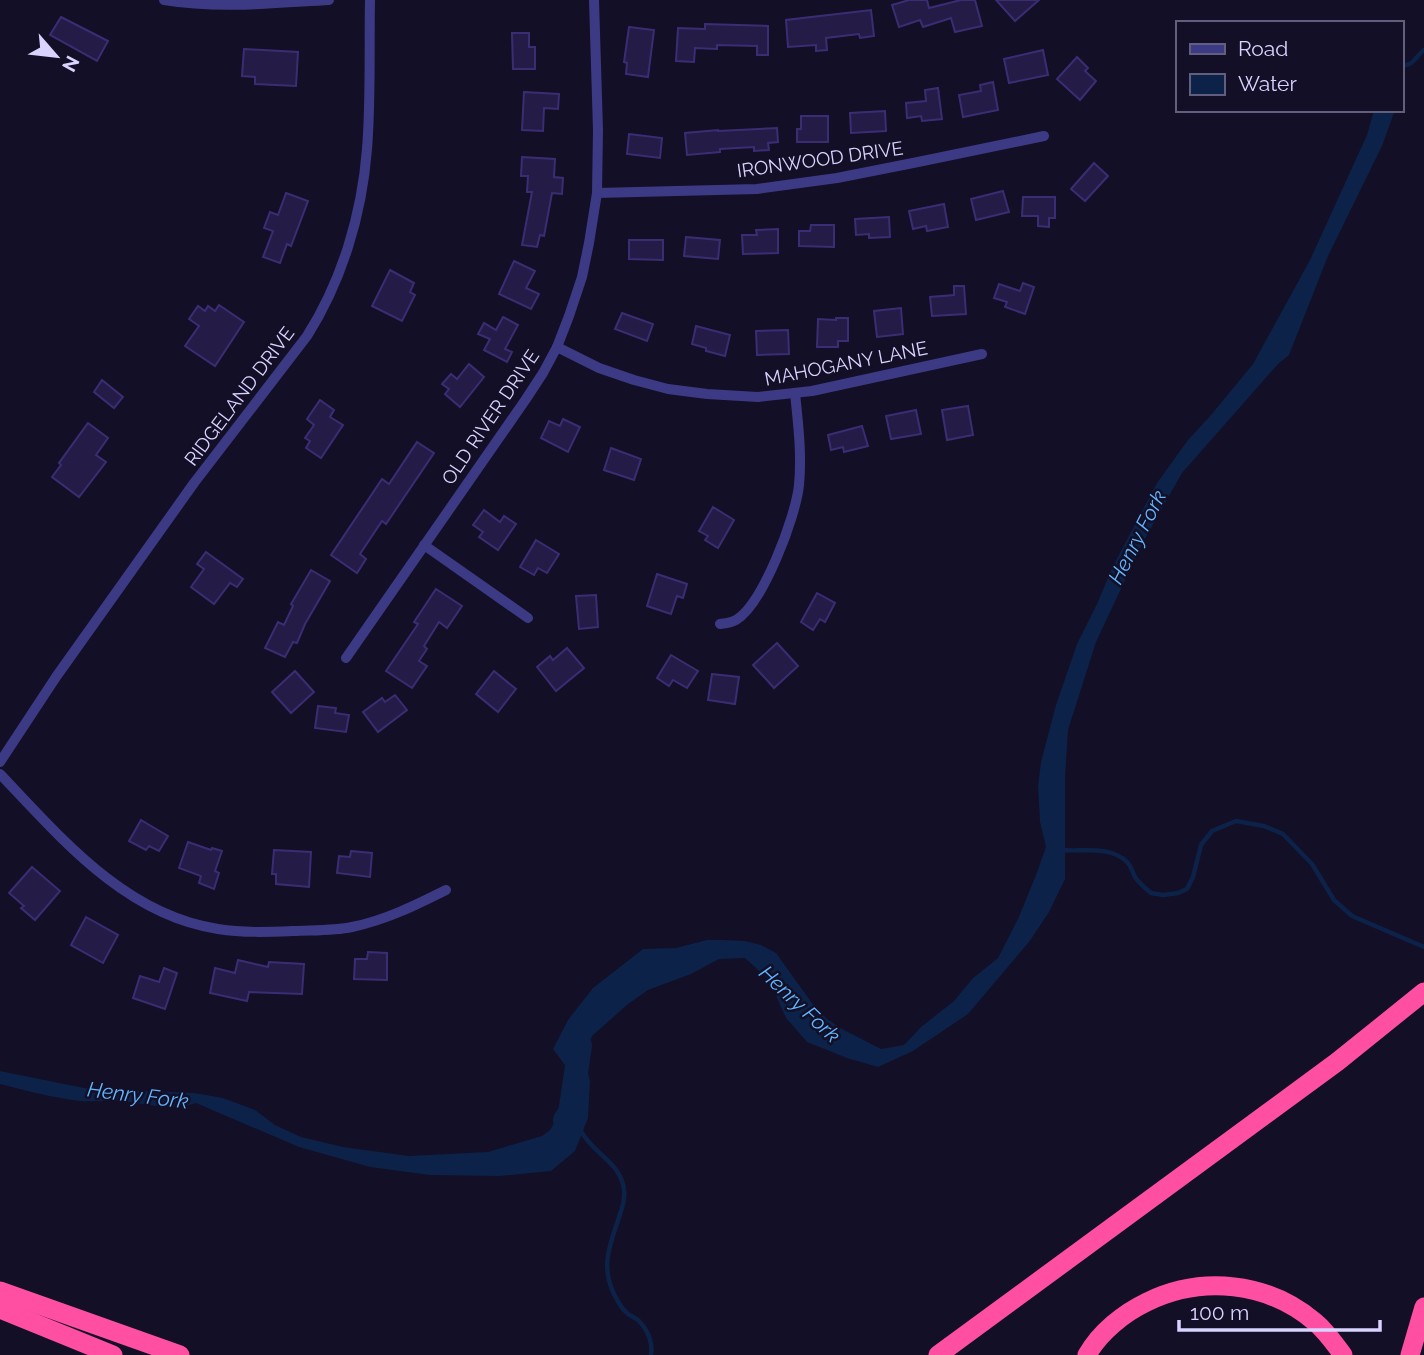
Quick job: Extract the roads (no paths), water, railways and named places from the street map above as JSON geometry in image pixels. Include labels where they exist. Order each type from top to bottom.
[{"type":"highway","points":[[938,1355],[1337,1062],[1424,992]]},
{"type":"highway","points":[[1087,1355],[1103,1334],[1136,1307],[1179,1290],[1209,1285],[1239,1287],[1283,1300],[1315,1322],[1329,1335],[1343,1355]]},
{"type":"highway","points":[[0,1291],[180,1355]]},
{"type":"highway","points":[[1410,1355],[1424,1307]]},
{"type":"highway","points":[[0,1309],[113,1355]]},
{"type":"street","points":[[164,0],[186,4],[329,0]]},
{"type":"street","name":"RIDGELAND DRIVE","points":[[0,762],[56,677],[194,483],[307,336],[322,312],[352,234],[364,178],[370,0]]},
{"type":"street","name":"OLD RIVER DRIVE","points":[[346,658],[544,373],[557,347],[582,277],[597,193],[594,0]]},
{"type":"street","name":"IRONWOOD DRIVE","points":[[597,193],[757,189],[837,178],[1044,136]]},
{"type":"street","name":"MAHOGANY LANE","points":[[557,347],[599,368],[634,380],[707,394],[758,397],[812,391],[982,354]]},
{"type":"street","points":[[720,624],[738,619],[751,605],[776,559],[794,510],[799,486],[800,453],[795,393]]},
{"type":"street","points":[[424,545],[528,618]]},
{"type":"street","points":[[0,774],[92,867],[142,902],[190,922],[217,929],[260,933],[349,928],[401,912],[446,890]]},
{"type":"water","points":[[1373,112],[1394,112],[1382,146],[1328,256],[1289,355],[1278,364],[1182,473],[1143,542],[1096,642],[1068,730],[1065,879],[1049,912],[1029,942],[968,1014],[913,1051],[878,1067],[807,1042],[786,1018],[769,980],[745,958],[719,959],[691,974],[648,990],[592,1036],[584,1057],[590,1081],[588,1118],[575,1151],[551,1171],[499,1176],[430,1175],[370,1167],[299,1147],[196,1103],[168,1107],[120,1101],[81,1101],[0,1084],[0,1071],[84,1088],[194,1093],[223,1098],[255,1110],[275,1125],[301,1137],[343,1147],[409,1156],[488,1152],[542,1136],[550,1130],[572,1093],[577,1079],[553,1049],[568,1020],[593,988],[643,949],[676,948],[707,940],[745,941],[761,945],[776,953],[827,1019],[881,1049],[904,1045],[921,1027],[954,1001],[973,978],[998,958],[1018,919],[1046,847],[1040,822],[1038,786],[1041,762],[1056,705],[1077,644],[1113,566],[1157,483],[1188,440],[1253,364],[1310,260],[1367,135]]},
{"type":"waterway","points":[[1403,65],[1412,63],[1424,50]]},
{"type":"waterway","points":[[1061,850],[1112,853],[1127,862],[1137,879],[1151,893],[1163,895],[1187,889],[1201,845],[1212,831],[1236,821],[1264,826],[1283,834],[1312,864],[1334,900],[1352,916],[1424,947]]},
{"type":"waterway","name":"Henry Fork","points":[[565,1120],[570,1113],[580,1046]]},
{"type":"waterway","points":[[581,1131],[622,1180],[624,1201],[608,1252],[608,1272],[614,1294],[621,1306],[639,1321],[647,1333],[651,1355]]}]
